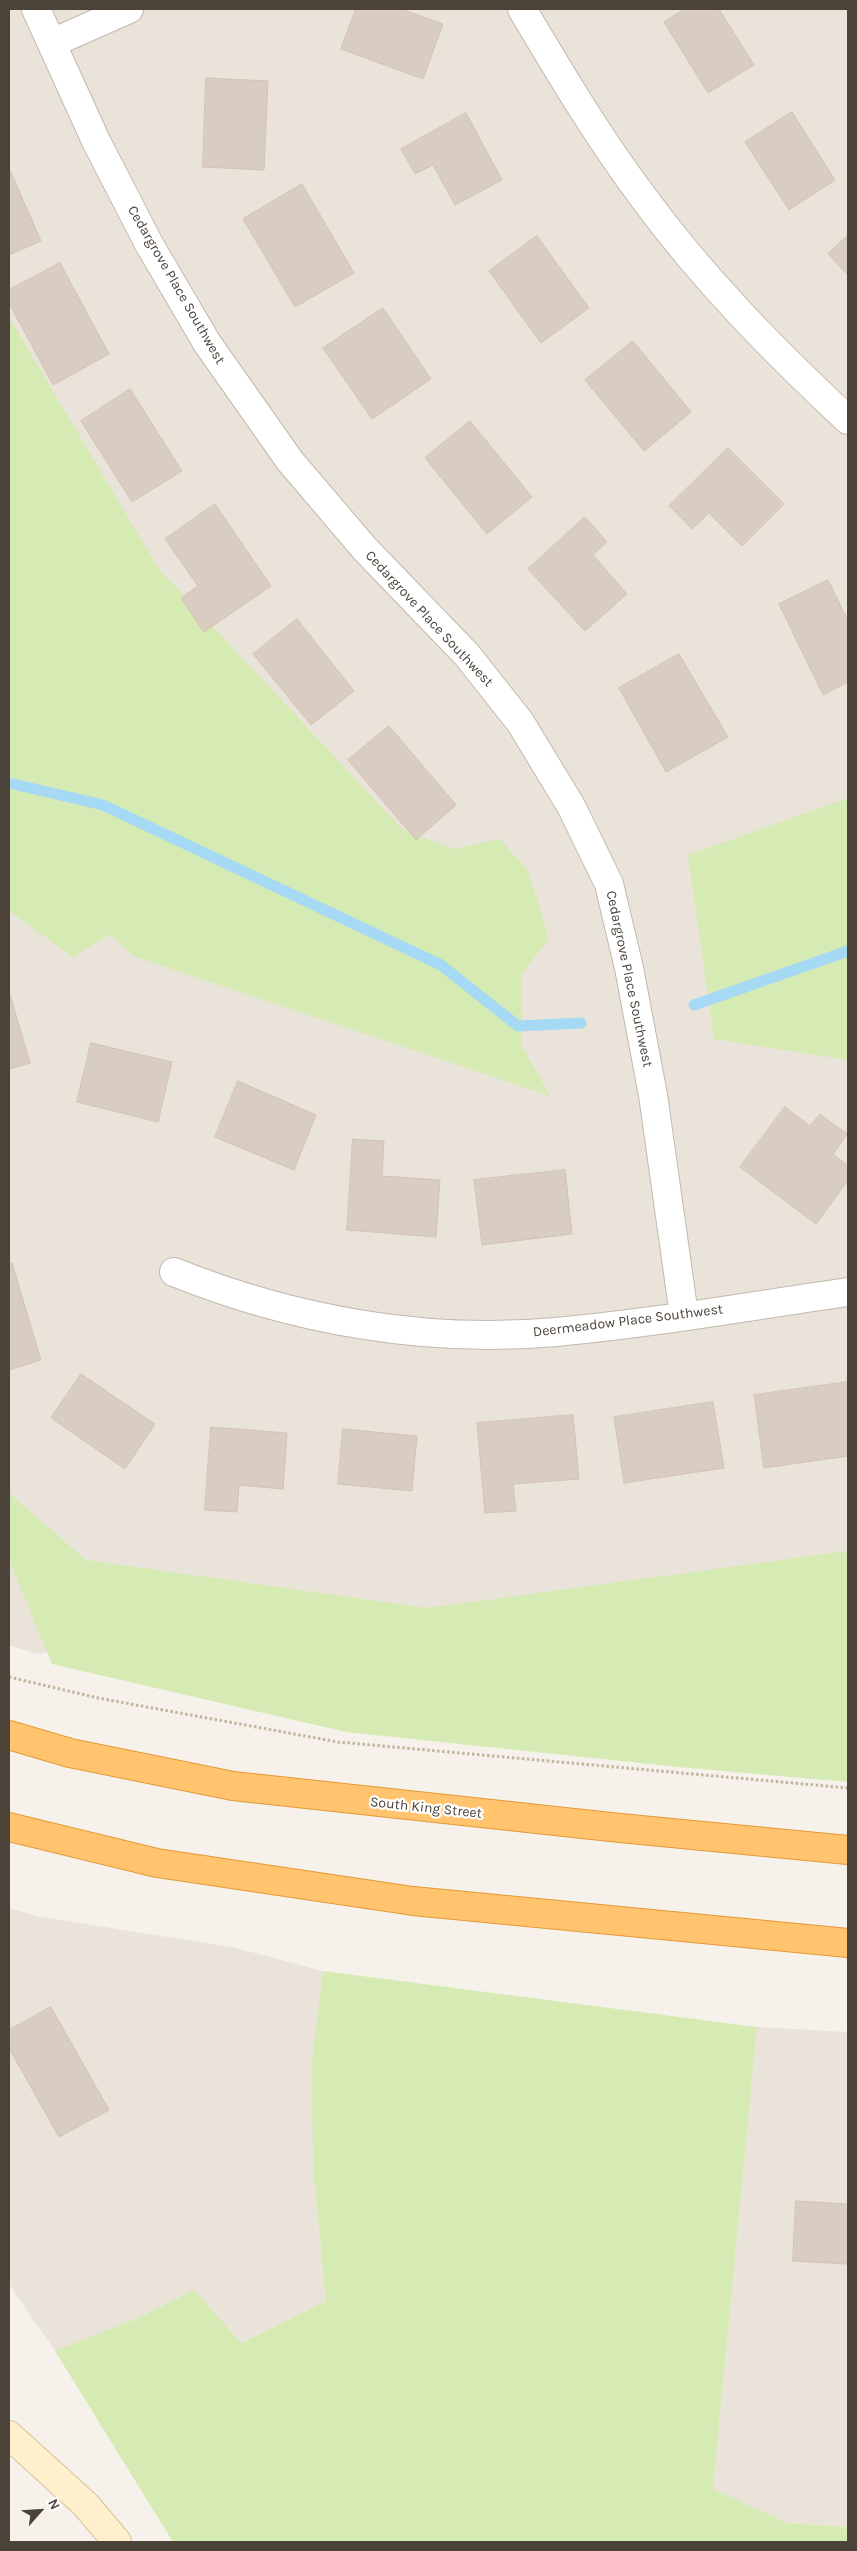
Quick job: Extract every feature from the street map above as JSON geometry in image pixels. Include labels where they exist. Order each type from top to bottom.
[{"type":"highway","name":"South King Street","points":[[9,1735],[70,1753],[232,1786],[610,1827],[848,1850]]},
{"type":"highway","points":[[9,1827],[158,1863],[412,1901],[848,1943]]},
{"type":"street","name":"Cedargrove Place Southwest","points":[[36,9],[96,141],[149,244],[207,343],[290,461],[365,549],[466,655],[520,722],[571,806],[609,884],[629,968],[653,1095],[684,1315]]},
{"type":"street","points":[[52,44],[129,9]]},
{"type":"street","points":[[522,9],[581,109],[643,198],[711,282],[785,361],[848,420]]},
{"type":"street","name":"Deermeadow Place Southwest","points":[[174,1272],[211,1286],[294,1311],[378,1327],[464,1334],[554,1332],[848,1292]]},
{"type":"street","points":[[9,2435],[86,2505],[116,2542]]},
{"type":"path","points":[[9,1678],[98,1698],[338,1742],[848,1788]]},
{"type":"shaded area","points":[[9,9],[848,9],[848,1622],[77,1648],[36,1654],[9,1645]]},
{"type":"shaded area","points":[[9,1908],[37,1916],[236,1948],[323,1971],[313,2168],[326,2301],[240,2343],[194,2290],[138,2318],[55,2351],[9,2284]]},
{"type":"shaded area","points":[[757,2027],[848,2032],[848,2527],[787,2523],[713,2490]]},
{"type":"green space","points":[[9,317],[158,568],[404,831],[454,849],[500,839],[528,871],[549,939],[522,973],[522,1046],[550,1096],[133,956],[111,934],[73,957],[9,911]]},
{"type":"green space","points":[[848,798],[848,1060],[714,1039],[688,855]]},
{"type":"green space","points":[[9,1493],[86,1560],[427,1608],[848,1551],[848,1782],[678,1767],[346,1732],[52,1664],[9,1560]]},
{"type":"green space","points":[[323,1971],[757,2027],[713,2489],[787,2523],[848,2527],[848,2542],[173,2542],[55,2351],[138,2318],[194,2290],[241,2343],[326,2301],[313,2168],[312,2059]]},
{"type":"building","points":[[356,9],[401,9],[443,24],[423,79],[341,49]]},
{"type":"building","points":[[685,9],[719,9],[754,65],[708,93],[664,22]]},
{"type":"building","points":[[206,78],[268,81],[264,170],[203,167]]},
{"type":"building","points":[[792,112],[835,180],[789,210],[745,142]]},
{"type":"building","points":[[466,113],[502,180],[455,205],[433,165],[415,174],[401,149]]},
{"type":"building","points":[[9,168],[41,241],[9,255]]},
{"type":"building","points":[[302,184],[354,273],[295,307],[243,219]]},
{"type":"building","points":[[848,235],[848,275],[828,254]]},
{"type":"building","points":[[537,236],[589,308],[541,343],[489,271]]},
{"type":"building","points":[[60,263],[109,354],[53,385],[9,303],[9,290]]},
{"type":"building","points":[[383,308],[431,379],[372,419],[323,348]]},
{"type":"building","points":[[633,341],[691,412],[644,451],[585,380]]},
{"type":"building","points":[[130,389],[182,471],[132,502],[81,421]]},
{"type":"building","points":[[470,421],[532,497],[487,534],[425,458]]},
{"type":"building","points":[[728,448],[784,504],[742,546],[709,513],[692,529],[669,506]]},
{"type":"building","points":[[215,504],[271,586],[204,632],[181,598],[198,586],[165,539]]},
{"type":"building","points":[[585,517],[607,542],[593,555],[627,594],[585,631],[528,569]]},
{"type":"building","points":[[828,580],[848,621],[848,682],[823,695],[779,604]]},
{"type":"building","points":[[297,619],[354,691],[311,725],[253,654]]},
{"type":"building","points":[[679,654],[728,737],[666,772],[619,688]]},
{"type":"building","points":[[389,726],[456,805],[416,840],[348,760]]},
{"type":"building","points":[[9,991],[30,1063],[9,1069]]},
{"type":"building","points":[[91,1043],[172,1062],[158,1122],[77,1102]]},
{"type":"building","points":[[238,1081],[316,1115],[294,1170],[215,1137]]},
{"type":"building","points":[[785,1107],[810,1126],[820,1114],[847,1134],[833,1154],[848,1166],[848,1180],[816,1224],[740,1167]]},
{"type":"building","points":[[353,1139],[384,1141],[382,1176],[440,1180],[436,1237],[347,1230]]},
{"type":"building","points":[[565,1170],[572,1234],[482,1245],[474,1180]]},
{"type":"building","points":[[12,1263],[41,1360],[9,1370],[9,1264]]},
{"type":"building","points":[[81,1374],[155,1424],[125,1469],[51,1418]]},
{"type":"building","points":[[848,1382],[848,1456],[764,1468],[754,1395]]},
{"type":"building","points":[[713,1402],[724,1468],[624,1483],[614,1417]]},
{"type":"building","points":[[573,1415],[579,1479],[513,1484],[516,1511],[485,1513],[477,1423]]},
{"type":"building","points":[[211,1427],[287,1433],[283,1489],[239,1485],[237,1512],[205,1510]]},
{"type":"building","points":[[343,1429],[417,1436],[412,1491],[338,1484]]},
{"type":"building","points":[[51,2007],[109,2110],[59,2137],[9,2048],[9,2030]]},
{"type":"building","points":[[796,2201],[848,2204],[848,2264],[793,2261]]},
{"type":"waterway","points":[[9,783],[103,805],[441,965],[518,1026],[581,1023]]},
{"type":"waterway","points":[[694,1005],[848,951]]}]
